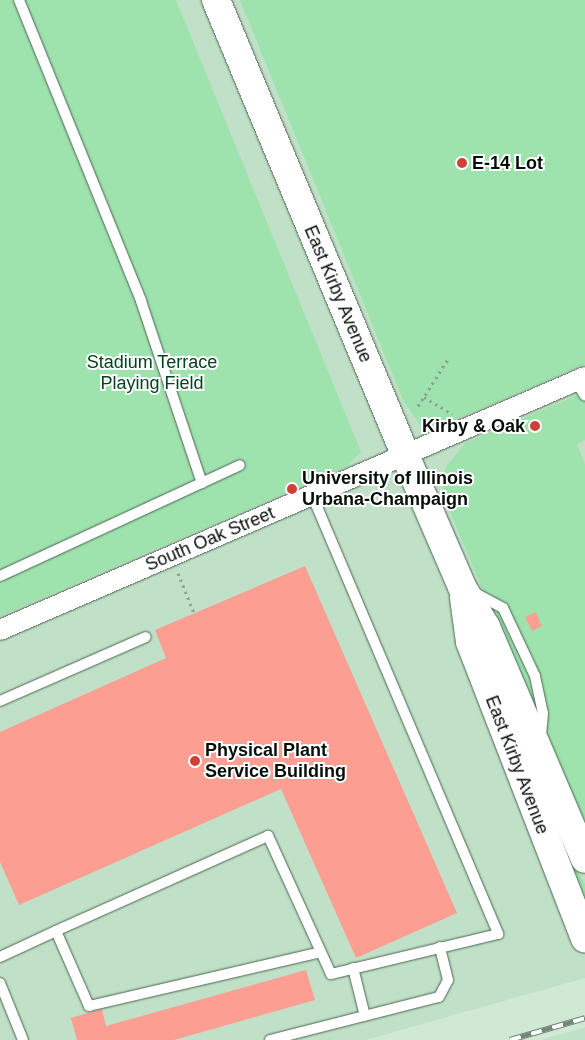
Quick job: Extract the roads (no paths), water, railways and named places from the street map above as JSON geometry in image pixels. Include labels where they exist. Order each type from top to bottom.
[{"type":"main road","name":"East Kirby Avenue","points":[[216,0],[405,455],[462,587],[486,627],[585,859]]},
{"type":"main road","name":"East Kirby Avenue","points":[[462,587],[470,642],[585,939]]},
{"type":"street","name":"South Oak Street","points":[[0,630],[405,455],[582,385]]},
{"type":"lane","points":[[19,0],[140,301],[202,483]]},
{"type":"lane","points":[[0,576],[240,465]]},
{"type":"lane","points":[[0,957],[268,836],[331,974],[498,934],[312,495]]},
{"type":"lane","points":[[0,701],[146,636]]},
{"type":"lane","points":[[56,931],[89,1006],[321,952]]},
{"type":"lane","points":[[270,1040],[444,994],[448,980],[440,947]]},
{"type":"lane","points":[[353,968],[365,1016]]},
{"type":"lane","points":[[0,983],[23,1040]]},
{"type":"railway","points":[[510,1040],[585,1018]]},
{"type":"place","name":"E-14 Lot","points":[[462,163]]},
{"type":"place","name":"Kirby & Oak","points":[[535,426]]},
{"type":"place","name":"University of Illinois Urbana-Champaign","points":[[292,489]]},
{"type":"place","name":"Physical Plant Service Building","points":[[195,761]]},
{"type":"park label","name":"Stadium Terrace Playing Field","points":[[152,373]]}]
